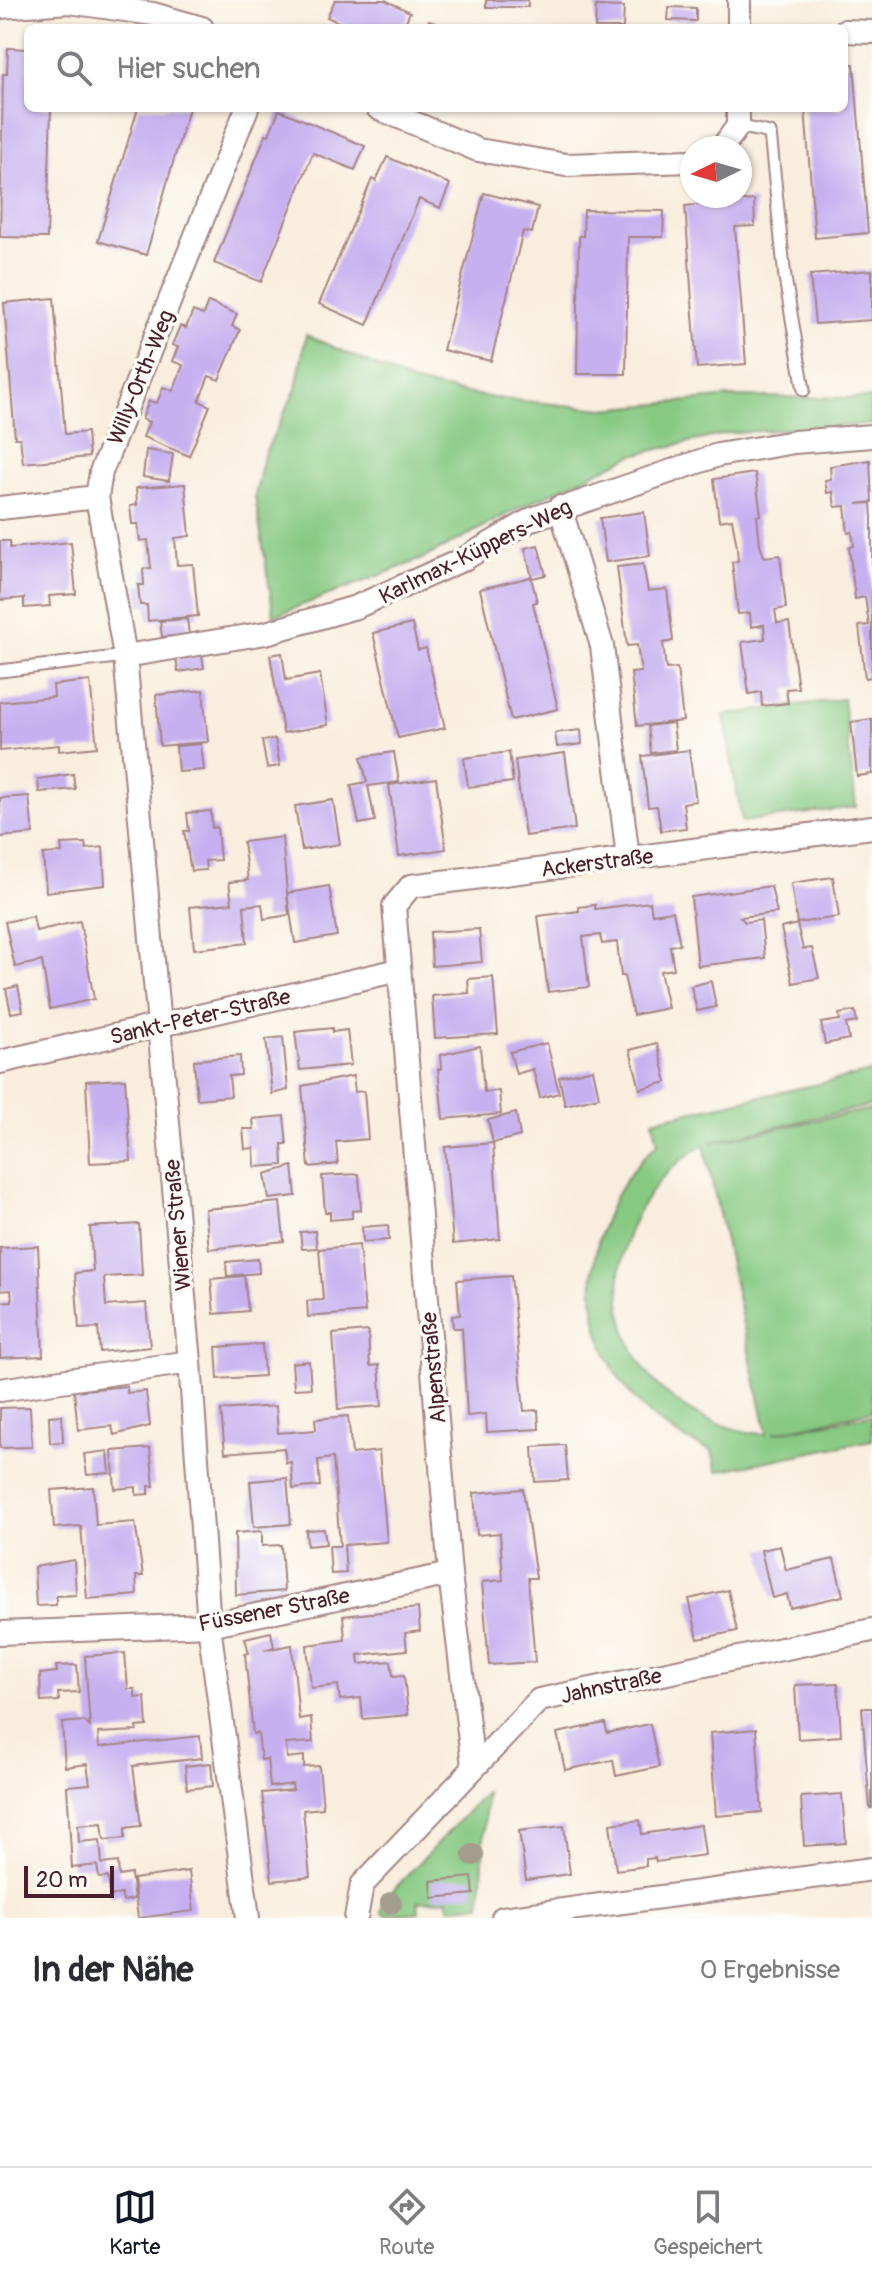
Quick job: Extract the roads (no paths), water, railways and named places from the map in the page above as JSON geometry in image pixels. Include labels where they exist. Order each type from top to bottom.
[{"type":"street","points":[[739,0],[739,24]]},
{"type":"street","points":[[0,7],[69,2],[153,14],[188,24]]},
{"type":"street","points":[[848,31],[872,32]]},
{"type":"street","name":"Willy-Orth-Weg","points":[[125,656],[97,497],[101,472],[245,112]]},
{"type":"street","points":[[388,112],[478,150],[566,165],[680,161]]},
{"type":"street","points":[[728,136],[738,117]]},
{"type":"street","name":"Karlmax-Küppers-Weg","points":[[125,656],[266,633],[356,607],[464,559],[532,519],[560,507],[718,455],[794,442],[872,436]]},
{"type":"street","points":[[0,508],[97,497]]},
{"type":"street","points":[[560,507],[602,646],[628,858]]},
{"type":"street","name":"Wiener Straße","points":[[125,656],[190,1362],[209,1625],[248,1918]]},
{"type":"street","name":"Ackerstraße","points":[[399,970],[394,906],[411,886],[872,827]]},
{"type":"street","name":"Sankt-Peter-Straße","points":[[0,1062],[399,970]]},
{"type":"street","name":"Alpenstraße","points":[[399,970],[450,1574],[473,1766]]},
{"type":"street","points":[[0,1390],[190,1362]]},
{"type":"street","name":"Füssener Straße","points":[[0,1633],[209,1625],[450,1574]]},
{"type":"street","name":"Jahnstraße","points":[[356,1918],[362,1885],[539,1700],[872,1630]]},
{"type":"street","points":[[503,1918],[872,1869]]},
{"type":"lane","points":[[738,117],[770,133],[785,278],[804,390]]},
{"type":"lane","points":[[0,671],[125,656]]}]
